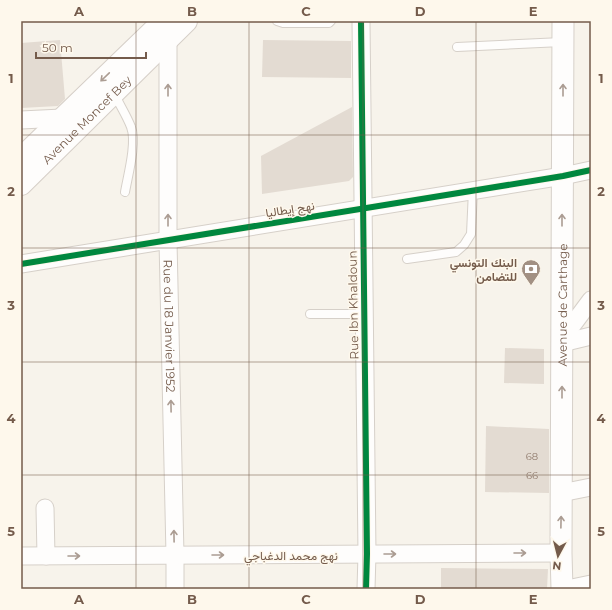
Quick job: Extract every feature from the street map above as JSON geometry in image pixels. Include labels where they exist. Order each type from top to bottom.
[{"type":"main road","name":"Avenue Moncef Bey","points":[[21,158],[62,118],[166,30],[186,21]]},
{"type":"main road","name":"Avenue Moncef Bey","points":[[21,184],[113,93],[166,30]]},
{"type":"street","name":"Rue Ibn Khaldoun","points":[[361,21],[367,554],[366,589]]},
{"type":"street","name":"Avenue de Carthage","points":[[562,589],[563,21]]},
{"type":"street","name":"Rue du 18 Janvier 1952","points":[[166,30],[168,241],[175,589]]},
{"type":"street","points":[[21,120],[62,118]]},
{"type":"street","name":"نهج إيطاليا","points":[[21,264],[563,176],[591,170]]},
{"type":"street","points":[[562,341],[591,300]]},
{"type":"street","points":[[562,341],[591,336]]},
{"type":"street","points":[[562,493],[591,487]]},
{"type":"street","points":[[45,508],[46,556]]},
{"type":"street","name":"نهج محمد الدغباجي","points":[[21,556],[561,552]]},
{"type":"street","points":[[567,589],[591,584]]},
{"type":"lane","points":[[277,21],[283,23],[329,23],[331,21]]},
{"type":"lane","points":[[457,47],[563,42]]},
{"type":"lane","points":[[113,93],[132,127],[132,154],[125,192]]},
{"type":"lane","points":[[407,259],[456,252],[464,244],[471,234],[473,190]]},
{"type":"lane","points":[[310,314],[364,314]]},
{"type":"building","points":[[60,40],[65,99],[58,106],[21,108],[21,43]]},
{"type":"building","points":[[263,40],[351,41],[351,78],[262,77]]},
{"type":"building","points":[[352,107],[353,177],[349,181],[262,194],[261,156]]},
{"type":"building","points":[[505,348],[544,349],[544,384],[504,383]]},
{"type":"building","points":[[486,426],[549,429],[549,493],[485,492]]},
{"type":"building","points":[[441,568],[548,569],[547,589],[441,589]]},
{"type":"cycle path","points":[[361,21],[367,554],[366,589]]},
{"type":"cycle path","points":[[21,264],[563,176],[591,170]]},
{"type":"place","name":"البنك التونسي للتضامن","points":[[531,286]]}]
